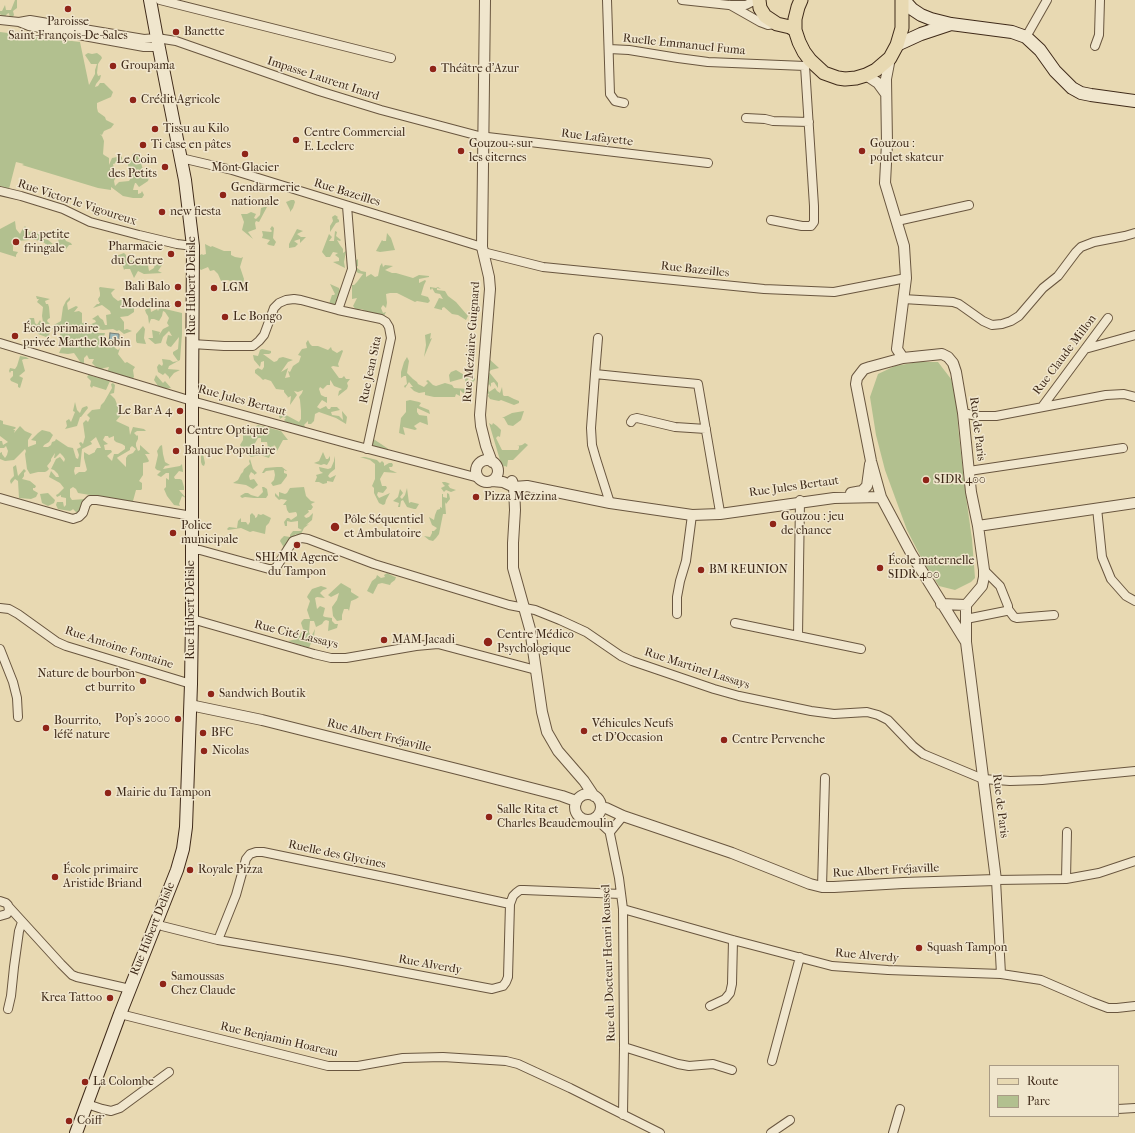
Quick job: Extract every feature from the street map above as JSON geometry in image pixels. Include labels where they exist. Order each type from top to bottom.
[{"type":"main road","name":"Rue Hubert Delisle","points":[[76,1133],[120,1014],[177,870],[183,849],[186,827],[192,619],[192,344],[194,246],[185,180],[150,0]]},
{"type":"main road","points":[[759,0],[760,8],[765,16],[777,24],[790,27],[795,30]]},
{"type":"main road","points":[[801,0],[795,19],[795,30],[808,63],[824,73],[845,79],[866,75],[876,70],[890,58],[897,46],[902,28],[903,0]]},
{"type":"main road","points":[[903,0],[921,15],[951,24],[1012,32],[1026,37],[1040,50],[1064,80],[1072,88],[1081,93],[1135,100]]},
{"type":"main road","points":[[897,46],[921,34],[951,24]]},
{"type":"street","points":[[160,0],[391,58]]},
{"type":"street","name":"Rue Meziaire Guignard","points":[[485,0],[483,249],[490,289],[480,415],[481,426],[492,464]]},
{"type":"street","points":[[607,0],[610,94],[615,100],[624,103]]},
{"type":"street","points":[[682,0],[729,5],[746,5],[756,0]]},
{"type":"street","points":[[1026,37],[1047,0]]},
{"type":"street","points":[[1095,46],[1099,35],[1100,0]]},
{"type":"street","points":[[729,5],[760,22],[768,25],[777,24]]},
{"type":"street","name":"Impasse Laurent Inard","points":[[0,20],[19,22],[37,28],[144,46],[176,41],[319,91],[381,110],[484,137]]},
{"type":"street","name":"Ruelle Emmanuel Fuma","points":[[609,49],[629,50],[708,62],[808,63]]},
{"type":"street","points":[[890,58],[886,78],[887,143],[885,183],[904,246],[906,278],[897,349],[903,358]]},
{"type":"street","points":[[771,220],[802,226],[811,226],[814,222],[809,122],[808,63]]},
{"type":"street","points":[[866,75],[878,83],[886,94]]},
{"type":"street","points":[[746,118],[765,118],[773,121],[809,122]]},
{"type":"street","name":"Rue Lafayette","points":[[484,137],[708,163]]},
{"type":"street","name":"Rue Bazeilles","points":[[181,158],[232,170],[542,267],[764,289],[834,292],[906,278]]},
{"type":"street","name":"Rue Victor le Vigoureux","points":[[0,191],[63,209],[90,222],[177,244],[194,246]]},
{"type":"street","points":[[897,221],[969,205]]},
{"type":"street","points":[[338,310],[352,269],[348,206]]},
{"type":"street","points":[[903,299],[953,302],[959,304],[983,321],[992,324],[1002,324],[1011,321],[1018,316],[1043,288],[1058,276],[1081,247],[1094,242],[1135,233]]},
{"type":"street","name":"Rue Jean Sita","points":[[192,344],[253,346],[264,335],[274,308],[279,303],[286,300],[294,299],[381,319],[390,327],[391,333],[367,449]]},
{"type":"street","name":"Rue Claude Millon","points":[[1042,407],[1108,318]]},
{"type":"street","points":[[1085,349],[1135,335]]},
{"type":"street","points":[[598,338],[594,374],[591,428],[592,445],[610,503]]},
{"type":"street","name":"Rue Jules Bertaut","points":[[0,343],[192,401],[479,478]]},
{"type":"street","name":"Rue de Paris","points":[[878,364],[897,349]]},
{"type":"street","name":"Rue de Paris","points":[[966,642],[941,604],[912,555],[881,497],[871,462],[856,384],[857,378],[864,369],[878,364],[903,358],[942,354],[948,357],[953,363],[963,414],[971,492],[978,526],[984,570],[982,586],[966,605],[966,642],[996,880],[1001,974]]},
{"type":"street","points":[[594,374],[698,384],[720,513]]},
{"type":"street","name":"Rue Claude Millon","points":[[963,414],[996,416],[1106,395],[1124,394],[1135,397]]},
{"type":"street","points":[[631,422],[637,418],[675,427],[706,429]]},
{"type":"street","points":[[969,471],[1123,448]]},
{"type":"street","name":"Rue Jules Bertaut","points":[[492,481],[513,483],[610,503],[695,515],[720,513],[862,491],[867,486],[871,462]]},
{"type":"street","points":[[492,464],[497,476],[492,481],[485,482],[479,478],[477,468],[479,465],[492,464],[513,483],[515,510],[513,559],[515,578],[530,629],[542,712],[547,732],[558,751],[584,781],[584,798],[576,812],[582,818],[588,820],[598,814]]},
{"type":"street","name":"Rue Jules Bertaut","points":[[800,501],[834,498],[881,497]]},
{"type":"street","points":[[0,498],[73,519],[79,517],[83,513],[86,504],[90,500],[192,516]]},
{"type":"street","points":[[798,636],[800,501]]},
{"type":"street","points":[[978,526],[1135,503]]},
{"type":"street","points":[[1096,508],[1102,557],[1111,579],[1126,596],[1135,601]]},
{"type":"street","points":[[677,614],[677,597],[695,515]]},
{"type":"street","name":"Rue Martinel Lassays","points":[[192,550],[200,550],[269,569],[274,569],[293,541],[302,538],[315,541],[374,564],[524,609],[535,610],[573,625],[586,632],[616,653],[632,661],[739,696],[811,711],[834,714],[867,712],[878,715],[888,720],[913,746],[923,754],[983,779],[1010,781],[1042,780],[1135,771]]},
{"type":"street","points":[[984,570],[1000,586],[1008,609],[1014,617],[1054,615]]},
{"type":"street","points":[[941,604],[966,605]]},
{"type":"street","name":"Rue Antoine Fontaine","points":[[0,608],[9,609],[18,614],[57,642],[66,646],[191,684]]},
{"type":"street","points":[[966,619],[1006,611],[1008,609]]},
{"type":"street","name":"Rue Cité Lassays","points":[[192,619],[331,658],[346,658],[416,646],[438,644],[536,670]]},
{"type":"street","points":[[735,623],[861,649]]},
{"type":"street","points":[[0,649],[17,698],[18,716]]},
{"type":"street","name":"Rue Albert Fréjaville","points":[[190,705],[262,720],[573,800],[584,798]]},
{"type":"street","points":[[822,887],[825,778]]},
{"type":"street","points":[[584,798],[598,799],[600,803],[598,814],[610,830],[623,816]]},
{"type":"street","name":"Rue Albert Fréjaville","points":[[598,814],[623,816],[732,853],[810,884],[822,887],[996,880],[1066,880],[1099,873],[1135,861]]},
{"type":"street","name":"Rue du Docteur Henri Roussel","points":[[610,830],[623,909],[623,1116]]},
{"type":"street","points":[[1066,880],[1067,832]]},
{"type":"street","name":"Ruelle des Glycines","points":[[218,940],[236,896],[246,859],[250,854],[256,852],[394,879],[510,904]]},
{"type":"street","points":[[510,904],[512,896],[520,890],[621,894]]},
{"type":"street","points":[[0,901],[6,903],[72,975],[130,989]]},
{"type":"street","name":"Rue Alverdy","points":[[156,923],[162,926],[218,940],[343,961],[492,989],[503,986],[508,977],[510,904]]},
{"type":"street","points":[[0,916],[5,916],[7,914],[9,907]]},
{"type":"street","name":"Rue Alverdy","points":[[623,909],[832,966],[888,970],[1001,974],[1041,980],[1108,1008],[1135,1006]]},
{"type":"street","points":[[8,1009],[19,931],[22,922]]},
{"type":"street","points":[[710,1006],[725,999],[730,993],[732,984],[733,940]]},
{"type":"street","points":[[772,1061],[800,957]]},
{"type":"street","name":"Rue Benjamin Hoareau","points":[[120,1014],[328,1066],[358,1066],[403,1058],[443,1057],[506,1061],[518,1064],[544,1076],[660,1133]]},
{"type":"street","points":[[624,1047],[678,1064],[689,1066],[713,1064],[732,1070]]},
{"type":"street","points":[[87,1104],[102,1110],[111,1111],[120,1108],[169,1072]]},
{"type":"street","points":[[1119,1109],[1135,1108]]},
{"type":"street","points":[[893,1133],[900,1109]]},
{"type":"street","points":[[771,1133],[790,1120]]},
{"type":"green space","points":[[15,0],[17,0],[17,8],[13,11],[14,15],[12,18],[10,19],[9,13],[4,18],[0,14],[0,11],[2,11],[5,5],[6,10],[11,10]]},
{"type":"green space","points":[[0,32],[80,42],[89,85],[95,74],[97,64],[91,64],[85,55],[88,53],[97,53],[101,56],[102,58],[98,64],[97,73],[98,76],[101,75],[95,87],[100,83],[104,83],[113,92],[111,97],[97,103],[97,108],[98,112],[105,117],[106,120],[114,124],[111,128],[104,131],[102,135],[100,134],[104,141],[103,154],[109,158],[109,165],[112,158],[122,157],[119,162],[113,164],[114,169],[108,172],[117,174],[114,181],[115,186],[119,182],[129,181],[131,178],[126,156],[132,161],[137,162],[132,155],[134,153],[138,153],[144,173],[152,174],[148,181],[139,187],[135,183],[133,190],[138,190],[138,194],[142,191],[144,195],[142,198],[123,196],[111,187],[111,190],[98,188],[16,162],[9,189],[0,186]]},
{"type":"green space","points":[[294,200],[295,202],[290,212],[286,202]]},
{"type":"green space","points":[[267,207],[259,222],[256,221],[255,223],[256,229],[248,232],[253,239],[242,230],[244,222],[241,214],[251,212],[256,214],[254,218],[256,219],[260,215],[261,208]]},
{"type":"green space","points":[[335,215],[338,217],[339,222],[336,223],[330,232],[330,226],[333,221],[332,217]]},
{"type":"green space","points":[[15,221],[16,229],[20,234],[25,226],[29,232],[34,231],[38,234],[41,233],[44,239],[53,244],[47,245],[43,242],[32,239],[30,235],[27,235],[29,240],[18,241],[15,245],[13,245],[13,251],[18,252],[16,257],[0,252],[0,229]]},
{"type":"green space","points":[[272,226],[274,228],[273,238],[276,242],[274,246],[267,244],[270,240],[262,238],[262,231],[271,232],[272,231],[270,229]]},
{"type":"green space","points":[[63,229],[63,235],[66,241],[72,245],[69,245],[66,249],[65,247],[59,245],[58,238],[53,237],[57,230]]},
{"type":"green space","points":[[297,229],[303,231],[297,234],[301,237],[306,237],[300,243],[300,239],[294,241],[298,244],[295,247],[289,248],[289,244]]},
{"type":"green space","points":[[335,231],[337,232],[336,236],[341,240],[337,240],[343,249],[343,253],[346,251],[344,262],[345,268],[333,262],[339,261],[339,258],[335,255],[338,253],[333,252],[330,257],[326,257],[322,252],[329,234],[332,237],[329,241],[334,241]]},
{"type":"green space","points":[[387,233],[391,238],[395,250],[380,252],[376,251],[382,240],[386,241]]},
{"type":"green space","points":[[205,244],[224,251],[231,251],[231,255],[235,257],[243,257],[240,267],[244,279],[243,283],[233,280],[221,281],[218,274],[214,270],[210,271],[208,267],[201,270],[198,267],[198,261],[200,258],[198,256],[206,254]]},
{"type":"green space","points":[[124,253],[126,255],[126,262],[131,260],[137,264],[142,260],[148,265],[149,271],[154,268],[155,264],[162,265],[158,271],[162,273],[144,274],[138,271],[134,278],[130,269],[124,270],[122,263],[116,259],[116,256]]},
{"type":"green space","points":[[358,259],[358,266],[356,267],[361,271],[366,272],[366,277],[371,274],[375,277],[378,276],[382,263],[383,267],[385,265],[393,266],[385,270],[392,273],[413,278],[419,275],[429,276],[419,279],[419,283],[425,280],[426,281],[421,295],[428,297],[430,301],[428,303],[415,302],[397,293],[390,293],[386,294],[386,308],[383,305],[381,308],[383,313],[386,312],[384,316],[370,314],[361,309],[357,311],[353,306],[357,298],[352,299],[352,285],[357,282],[363,274],[358,273],[355,270],[355,261]]},
{"type":"green space","points":[[330,284],[339,288],[342,297],[335,308],[329,304],[332,295],[335,294]]},
{"type":"green space","points":[[100,287],[115,289],[111,293],[113,297],[118,301],[124,300],[125,297],[129,304],[134,308],[134,312],[128,316],[120,317],[124,322],[124,330],[127,329],[132,331],[124,334],[119,330],[98,329],[97,333],[105,333],[103,340],[106,343],[115,346],[118,350],[120,348],[118,354],[125,363],[127,362],[135,367],[133,370],[133,378],[129,379],[107,373],[109,367],[97,371],[97,368],[92,363],[94,359],[89,359],[87,355],[84,358],[84,365],[74,353],[59,353],[64,342],[59,332],[52,329],[52,326],[61,321],[63,307],[70,297],[70,300],[67,303],[68,310],[76,306],[78,307],[74,312],[79,311],[82,313],[82,323],[88,322],[87,326],[96,322],[92,319],[98,315],[103,320],[105,325],[107,325],[106,315],[111,314],[110,311],[102,305],[93,308],[100,302],[98,299],[100,296]]},
{"type":"green space","points":[[430,287],[438,287],[441,289],[437,288],[437,290],[445,291],[468,316],[466,320],[458,315],[452,314],[444,307],[442,310],[434,308],[439,298],[443,299],[440,294],[435,293],[432,288],[431,290],[430,289]]},
{"type":"green space","points":[[36,296],[50,299],[45,301],[49,307],[50,318],[47,321],[50,324],[45,324],[50,331],[49,336],[46,337],[38,334],[33,327],[29,328],[31,326],[30,323],[26,325],[30,318],[34,318],[37,325],[40,320],[42,324],[43,322],[43,307],[37,302],[39,299],[37,299]]},
{"type":"green space","points":[[141,301],[150,305],[151,312],[157,309],[158,311],[161,308],[182,313],[180,360],[169,366],[168,369],[180,370],[174,373],[169,379],[165,373],[163,375],[158,372],[157,367],[159,364],[162,366],[162,359],[173,362],[178,361],[173,352],[178,349],[179,337],[171,347],[166,343],[168,335],[172,336],[169,331],[163,337],[161,343],[155,344],[148,338],[153,338],[152,330],[160,332],[159,335],[163,329],[169,326],[167,323],[169,318],[163,311],[159,321],[151,319],[149,324],[148,316],[145,310],[148,306],[143,304],[137,306],[135,303]]},
{"type":"green space","points":[[143,326],[145,329],[144,338],[146,344],[137,343],[136,341],[136,334]]},
{"type":"green space","points":[[431,333],[430,339],[432,338],[424,357],[426,345],[425,335]]},
{"type":"green space","points":[[308,340],[312,346],[318,346],[328,350],[331,347],[332,350],[337,353],[342,350],[343,351],[338,364],[339,367],[331,367],[339,378],[344,376],[346,379],[350,379],[347,383],[347,389],[338,396],[339,391],[342,389],[334,386],[330,380],[330,385],[327,385],[323,389],[320,387],[319,389],[321,395],[327,397],[327,403],[322,400],[317,407],[320,409],[326,406],[330,409],[331,407],[337,407],[340,410],[331,412],[332,415],[339,416],[343,420],[342,411],[347,417],[346,424],[336,418],[319,412],[315,414],[314,421],[311,424],[308,424],[308,421],[304,425],[306,428],[299,427],[292,423],[291,425],[287,423],[284,420],[286,418],[283,417],[280,419],[280,408],[283,408],[286,415],[299,422],[301,419],[301,411],[299,397],[303,390],[298,392],[294,391],[297,395],[290,405],[291,396],[287,398],[288,397],[284,390],[276,389],[271,381],[265,379],[263,380],[255,373],[255,370],[258,368],[262,370],[264,367],[264,361],[261,362],[260,367],[254,360],[253,355],[258,356],[260,350],[262,349],[271,351],[269,354],[263,354],[274,362],[283,357],[293,360],[288,362],[281,372],[288,368],[285,378],[290,377],[288,371],[290,372],[293,366],[299,362],[301,356],[298,355],[302,349],[307,348],[306,343]]},
{"type":"green space","points":[[20,356],[29,359],[22,360],[25,371],[19,376],[23,378],[20,388],[18,387],[18,384],[11,381],[10,379],[13,376],[13,371],[10,373],[9,371],[10,368],[15,369]]},
{"type":"green space","points":[[407,357],[409,361],[407,373],[418,384],[424,387],[428,383],[426,381],[428,380],[436,386],[445,383],[452,385],[454,388],[468,389],[464,378],[450,382],[449,375],[451,372],[456,370],[466,376],[468,372],[470,375],[468,380],[470,381],[475,378],[471,384],[470,392],[463,393],[460,390],[460,396],[456,394],[455,397],[434,397],[425,395],[425,392],[419,393],[414,391],[410,387],[413,387],[409,382],[405,388],[404,386],[407,384],[406,376],[401,378],[401,372]]},
{"type":"green space","points":[[488,358],[499,368],[489,372],[498,383],[498,388],[494,382],[491,383],[491,387],[489,384],[488,387],[489,392],[495,388],[500,393],[502,387],[504,396],[508,396],[519,401],[519,403],[514,405],[501,400],[490,399],[488,396],[489,394],[486,393]]},
{"type":"green space","name":"SIDR 400","points":[[918,362],[938,362],[951,379],[957,402],[958,426],[972,539],[975,578],[971,582],[955,590],[939,586],[924,563],[907,530],[885,470],[876,435],[870,397],[878,374],[895,366]]},
{"type":"green space","points":[[89,374],[110,381],[106,390],[93,386],[92,388],[90,386],[91,381],[87,377]]},
{"type":"green space","points":[[156,375],[163,383],[165,381],[171,388],[164,389],[158,386],[154,380]]},
{"type":"green space","points":[[113,383],[115,385],[114,393],[110,394],[115,399],[119,410],[122,412],[118,413],[121,415],[116,421],[129,427],[130,435],[133,427],[144,429],[146,431],[137,431],[134,433],[137,436],[138,435],[136,446],[138,451],[140,450],[140,445],[150,454],[145,454],[149,461],[143,463],[143,475],[139,481],[142,483],[142,489],[136,490],[133,501],[124,501],[93,497],[78,493],[73,487],[70,489],[70,497],[72,500],[85,499],[82,510],[78,514],[73,509],[70,511],[58,509],[56,505],[57,502],[63,502],[64,507],[66,505],[66,498],[61,497],[61,495],[57,497],[56,495],[64,488],[60,483],[49,477],[51,471],[56,477],[59,477],[54,470],[51,469],[56,459],[60,457],[64,462],[65,459],[60,453],[54,458],[55,453],[47,466],[49,469],[47,471],[30,474],[27,469],[25,449],[14,460],[5,461],[0,459],[0,453],[2,452],[5,458],[8,451],[6,446],[4,448],[0,448],[0,441],[2,441],[3,445],[8,442],[0,436],[0,420],[3,421],[3,424],[15,427],[16,428],[13,430],[15,430],[14,433],[20,426],[25,431],[32,434],[28,440],[28,447],[36,444],[36,441],[31,440],[42,430],[50,432],[53,435],[49,442],[43,447],[48,447],[56,439],[68,447],[73,448],[76,458],[78,459],[79,455],[77,449],[81,447],[79,443],[81,442],[83,444],[85,437],[83,423],[86,420],[88,422],[90,418],[87,415],[92,410],[100,409],[112,388],[111,384]],"holes":[[[105,436],[108,436],[109,438],[114,436],[114,440],[116,442],[125,446],[125,449],[118,454],[114,454],[112,461],[107,456],[112,452],[111,450],[105,450],[104,445],[108,444],[103,440]],[[96,437],[101,448],[97,448],[95,452],[89,455],[84,452],[87,470],[85,472],[79,472],[75,475],[75,467],[80,467],[82,449],[92,444],[90,442]],[[132,446],[136,449],[126,458],[126,467],[117,458],[130,450]]]},
{"type":"green space","points":[[410,400],[421,403],[419,406],[429,410],[430,414],[417,408],[419,415],[427,416],[428,425],[420,422],[414,426],[417,429],[415,430],[403,427],[405,435],[399,433],[401,418],[406,412],[406,401]]},
{"type":"green space","points":[[75,402],[77,410],[80,413],[82,408],[87,406],[88,408],[80,417],[77,426],[65,429],[67,426],[66,421],[69,419],[71,422],[75,412],[73,411]]},
{"type":"green space","points":[[524,411],[521,420],[513,426],[508,425],[504,418],[502,418],[512,413]]},
{"type":"green space","points":[[489,423],[492,425],[493,423],[501,430],[500,437],[498,436],[496,438],[502,450],[518,450],[519,446],[517,446],[525,443],[528,445],[513,460],[508,460],[507,467],[502,467]]},
{"type":"green space","points":[[258,425],[281,431],[288,440],[283,440],[277,451],[274,445],[269,458],[260,455],[251,457],[240,445],[243,440],[243,427],[247,426],[246,431],[249,433],[253,431]],"holes":[[[258,438],[261,438],[261,442],[267,442],[268,448],[262,448],[264,452],[254,453],[251,450]]]},
{"type":"green space","points":[[372,438],[387,448],[387,451],[370,445]]},
{"type":"green space","points":[[162,445],[165,462],[170,465],[165,466],[163,469],[180,466],[182,464],[183,472],[179,471],[174,477],[175,479],[182,480],[184,487],[184,490],[179,490],[186,498],[182,496],[179,504],[180,506],[174,505],[164,489],[166,487],[166,478],[169,480],[169,473],[166,473],[161,477],[157,475],[161,471],[155,468],[158,455],[157,451]]},
{"type":"green space","points":[[201,449],[204,449],[209,453],[206,452],[203,454],[205,463],[204,466],[201,462]]},
{"type":"green space","points":[[323,452],[326,459],[330,456],[330,460],[327,465],[314,463],[319,461]]},
{"type":"green space","points":[[334,456],[335,469],[328,476],[330,478],[336,475],[333,482],[327,481],[327,483],[323,484],[315,482],[317,477],[316,475],[323,473],[320,471],[319,467],[328,469],[331,468],[334,461]]},
{"type":"green space","points":[[360,457],[377,460],[380,463],[382,461],[384,466],[392,463],[392,467],[389,467],[390,470],[397,473],[384,472],[380,479],[382,486],[386,486],[387,488],[383,493],[378,492],[377,495],[379,498],[390,493],[385,504],[383,505],[379,503],[372,486],[375,479],[375,464],[370,460]]},
{"type":"green space","points":[[250,459],[253,469],[257,473],[254,475],[251,472],[249,476],[250,480],[254,479],[258,485],[253,489],[246,485],[233,483],[238,480],[244,469],[250,464]]},
{"type":"green space","points":[[16,465],[18,476],[24,469],[26,471],[22,479],[30,481],[36,486],[33,490],[38,493],[36,497],[31,499],[19,498],[18,481],[15,479],[11,484],[10,481],[14,476],[13,467]]},
{"type":"green space","points":[[282,467],[287,471],[284,470],[284,473],[287,474],[287,476],[281,484],[273,486],[271,483],[274,480],[274,470],[262,473],[265,468]]},
{"type":"green space","points":[[442,482],[450,484],[448,485],[450,488],[456,490],[451,492],[446,490],[444,492],[441,488],[445,486]]},
{"type":"green space","points":[[262,487],[267,489],[268,495],[266,498],[242,498],[240,496],[248,493],[258,497],[263,492]]},
{"type":"green space","points":[[304,487],[306,496],[311,501],[315,502],[311,504],[313,507],[311,510],[308,510],[309,512],[304,516],[306,518],[309,517],[313,513],[312,520],[306,525],[309,524],[304,528],[299,538],[296,534],[290,539],[283,549],[280,541],[284,536],[290,537],[293,531],[302,530],[298,528],[298,521],[287,521],[287,526],[285,526],[284,522],[287,518],[291,520],[297,516],[297,514],[296,512],[289,513],[286,505],[283,505],[287,500],[279,500],[275,496],[275,493],[279,497],[279,492],[285,494],[290,488]]},
{"type":"green space","points":[[407,488],[409,503],[419,504],[416,509],[407,507],[403,500],[401,501],[400,507],[398,507],[399,503],[393,501],[398,497],[400,489],[403,493],[400,497],[402,499]]},
{"type":"green space","points":[[48,493],[55,500],[54,503],[48,506],[42,503],[40,494]]},
{"type":"green space","points":[[447,493],[449,494],[450,499],[446,504],[445,502],[446,514],[443,514],[439,534],[433,541],[429,540],[424,536],[430,537],[432,531],[437,528],[432,525],[429,517],[434,520],[437,510],[440,509],[440,507],[442,508],[442,494],[443,497],[447,498]]},
{"type":"green space","points":[[252,513],[255,518],[258,514],[263,514],[271,518],[266,526],[265,534],[253,531],[250,532],[241,528],[227,529],[229,527],[237,528],[238,521],[241,518],[241,522],[246,522],[248,525],[250,522],[250,515]]},
{"type":"green space","points":[[387,573],[396,577],[390,585],[382,583],[378,584],[373,594],[367,591],[377,575],[381,578],[385,577],[384,575]]},
{"type":"green space","points":[[341,583],[353,590],[351,589],[351,592],[359,597],[351,601],[349,611],[348,609],[344,609],[342,620],[337,621],[333,616],[332,607],[337,600],[339,593],[331,597],[328,595]]},
{"type":"green space","points":[[321,586],[327,588],[320,593],[325,598],[315,598],[317,609],[320,606],[325,608],[323,616],[332,618],[332,621],[335,624],[338,624],[337,628],[328,631],[329,621],[326,620],[316,627],[314,621],[310,621],[309,632],[311,637],[315,629],[309,648],[288,641],[297,639],[296,638],[303,629],[301,623],[302,621],[304,619],[310,619],[307,610],[310,601],[307,597],[312,589]]},
{"type":"water","points":[[110,333],[119,334],[119,343],[109,342]]},
{"type":"place","name":"Paroisse Saint-François-De-Sales","points":[[68,9]]},
{"type":"place","name":"Banette","points":[[176,32]]},
{"type":"place","name":"Groupama","points":[[113,66]]},
{"type":"place","name":"Théâtre d'Azur","points":[[433,69]]},
{"type":"place","name":"Crédit Agricole","points":[[133,100]]},
{"type":"place","name":"Tissu au Kilo","points":[[155,129]]},
{"type":"place","name":"Centre Commercial E. Leclerc","points":[[296,140]]},
{"type":"place","name":"Ti case en pâtes","points":[[143,145]]},
{"type":"place","name":"Gouzou : sur les citernes","points":[[461,151]]},
{"type":"place","name":"Gouzou : poulet skateur","points":[[862,151]]},
{"type":"place","name":"Mont Glacier","points":[[245,154]]},
{"type":"place","name":"Le Coin des Petits","points":[[165,167]]},
{"type":"place","name":"Gendarmerie nationale","points":[[223,195]]},
{"type":"place","name":"new fiesta","points":[[162,212]]},
{"type":"place","name":"La petite fringale","points":[[16,242]]},
{"type":"place","name":"Pharmacie du Centre","points":[[171,254]]},
{"type":"place","name":"Bali Balo","points":[[178,287]]},
{"type":"place","name":"LGM","points":[[214,288]]},
{"type":"place","name":"Modelina","points":[[178,304]]},
{"type":"place","name":"Le Bongo","points":[[225,317]]},
{"type":"place","name":"École primaire privée Marthe Robin","points":[[15,336]]},
{"type":"place","name":"Le Bar A 4","points":[[180,411]]},
{"type":"place","name":"Centre Optique","points":[[179,431]]},
{"type":"place","name":"Banque Populaire","points":[[176,451]]},
{"type":"place","name":"SIDR 400","points":[[926,480]]},
{"type":"place","name":"Pizza Mezzina","points":[[476,497]]},
{"type":"place","name":"Gouzou : jeu de chance","points":[[773,524]]},
{"type":"place","name":"Pôle Séquentiel et Ambulatoire","points":[[335,527]]},
{"type":"place","name":"Police municipale","points":[[173,533]]},
{"type":"place","name":"SHLMR Agence du Tampon","points":[[297,545]]},
{"type":"place","name":"École maternelle SIDR 400","points":[[880,568]]},
{"type":"place","name":"BM REUNION","points":[[701,570]]},
{"type":"place","name":"MAM Jacadi","points":[[384,640]]},
{"type":"place","name":"Centre Médico Psychologique","points":[[488,642]]},
{"type":"place","name":"Nature de bourbon et burrito","points":[[143,681]]},
{"type":"place","name":"Sandwich Boutik","points":[[211,694]]},
{"type":"place","name":"Pop's 2000","points":[[178,719]]},
{"type":"place","name":"Bourrito, léfé nature","points":[[46,728]]},
{"type":"place","name":"Véhicules Neufs et D'Occasion","points":[[584,731]]},
{"type":"place","name":"BFC","points":[[203,733]]},
{"type":"place","name":"Centre Pervenche","points":[[724,740]]},
{"type":"place","name":"Nicolas","points":[[204,751]]},
{"type":"place","name":"Mairie du Tampon","points":[[108,793]]},
{"type":"place","name":"Salle Rita et Charles Beaudemoulin","points":[[489,817]]},
{"type":"place","name":"Royale Pizza","points":[[190,870]]},
{"type":"place","name":"École primaire Aristide Briand","points":[[55,877]]},
{"type":"place","name":"Squash Tampon","points":[[919,948]]},
{"type":"place","name":"Samoussas Chez Claude","points":[[163,984]]},
{"type":"place","name":"Krea Tattoo","points":[[110,998]]},
{"type":"place","name":"La Colombe","points":[[85,1082]]},
{"type":"place","name":"Coiff","points":[[69,1121]]}]
